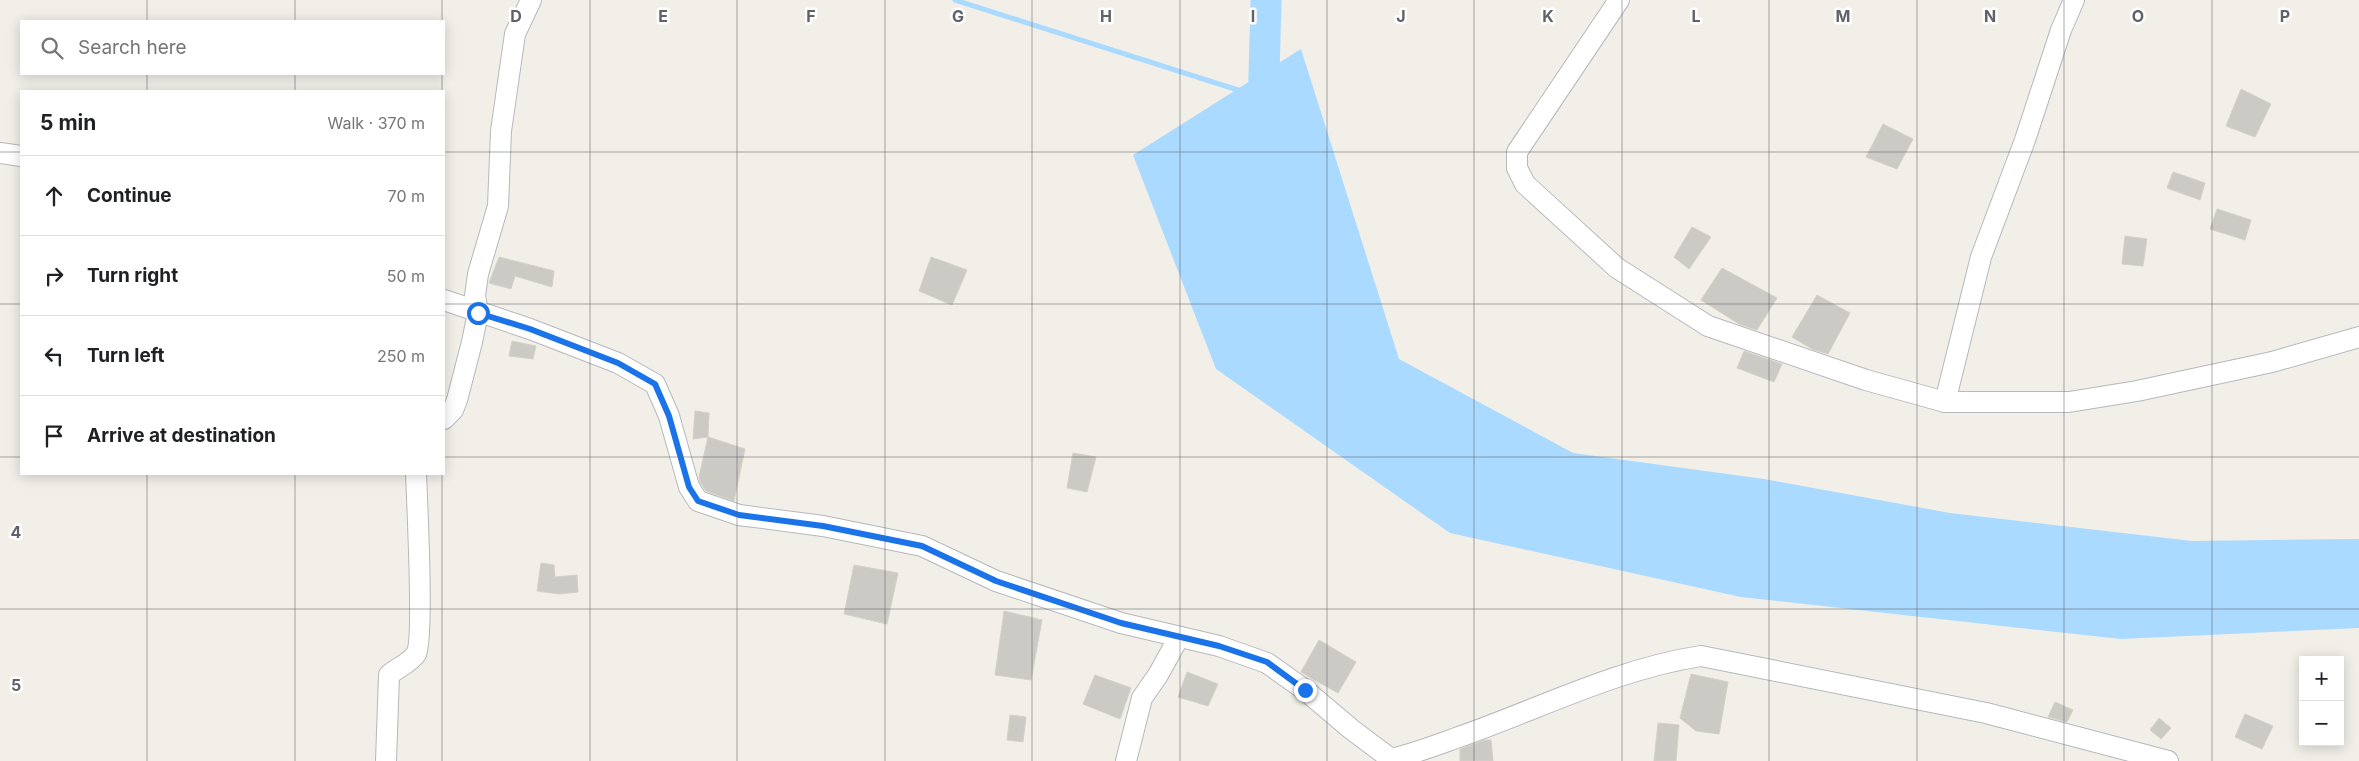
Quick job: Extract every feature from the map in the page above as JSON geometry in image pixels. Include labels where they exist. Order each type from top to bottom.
[{"type":"street","points":[[445,418],[453,410],[457,400],[478,313],[475,296],[478,274],[498,206],[501,131],[515,34],[531,0]]},
{"type":"street","points":[[1619,0],[1517,152],[1517,168],[1525,184],[1616,268],[1708,326],[1866,380],[1945,402],[2078,401],[2137,391],[2272,362],[2359,337]]},
{"type":"street","points":[[1945,402],[1981,257],[2025,140],[2061,30],[2074,0]]},
{"type":"street","points":[[0,152],[20,156]]},
{"type":"street","points":[[445,300],[530,329],[618,363],[655,384],[669,416],[689,487],[698,501],[739,515],[823,526],[922,546],[996,581],[1121,623],[1219,646],[1267,662],[1305,690],[1391,760],[1481,729],[1624,675],[1666,661],[1701,656],[1986,713],[2168,761]]},
{"type":"street","points":[[386,761],[389,675],[410,660],[417,652],[419,604],[416,475]]},
{"type":"street","points":[[1130,759],[1142,698],[1158,675],[1179,637]]},
{"type":"water","points":[[1301,49],[1399,359],[1573,453],[1764,479],[1950,513],[2192,541],[2359,539],[2359,628],[2121,639],[1741,597],[1450,533],[1216,369],[1133,155]]},
{"type":"building","points":[[2241,89],[2271,104],[2255,137],[2226,126]]},
{"type":"building","points":[[1883,124],[1913,139],[1897,169],[1866,157]]},
{"type":"building","points":[[2173,172],[2205,183],[2200,200],[2167,188]]},
{"type":"building","points":[[2217,209],[2251,220],[2245,240],[2210,229]]},
{"type":"building","points":[[1692,227],[1711,237],[1689,269],[1674,257]]},
{"type":"building","points":[[2125,236],[2147,239],[2143,266],[2122,264]]},
{"type":"building","points":[[499,257],[554,271],[552,287],[515,276],[511,289],[489,283]]},
{"type":"building","points":[[931,257],[967,270],[952,305],[919,291]]},
{"type":"building","points":[[1722,268],[1777,298],[1757,330],[1739,324],[1701,300]]},
{"type":"building","points":[[1817,295],[1850,313],[1828,354],[1812,349],[1792,337]]},
{"type":"building","points":[[512,341],[536,346],[533,359],[509,356]]},
{"type":"building","points":[[1744,351],[1782,364],[1774,382],[1737,368]]},
{"type":"building","points":[[695,411],[709,413],[708,437],[693,439]]},
{"type":"building","points":[[708,437],[745,449],[734,501],[706,491],[700,482],[699,477]]},
{"type":"building","points":[[1073,453],[1096,457],[1087,492],[1067,488]]},
{"type":"building","points":[[541,563],[554,565],[555,577],[577,575],[578,592],[559,594],[537,591]]},
{"type":"building","points":[[854,565],[898,573],[887,624],[844,614]]},
{"type":"building","points":[[1004,611],[1042,620],[1031,680],[995,675]]},
{"type":"building","points":[[1319,640],[1356,662],[1338,693],[1301,672]]},
{"type":"building","points":[[1187,672],[1218,684],[1208,706],[1178,697]]},
{"type":"building","points":[[1691,674],[1728,682],[1719,734],[1696,731],[1680,718]]},
{"type":"building","points":[[1095,675],[1131,688],[1120,719],[1083,704]]},
{"type":"building","points":[[2055,702],[2073,710],[2067,722],[2048,717]]},
{"type":"building","points":[[2245,714],[2273,726],[2262,749],[2235,737]]},
{"type":"building","points":[[1010,715],[1026,717],[1023,742],[1007,740]]},
{"type":"building","points":[[2159,718],[2171,728],[2161,739],[2150,730]]},
{"type":"building","points":[[1658,723],[1679,725],[1676,761],[1654,761]]},
{"type":"building","points":[[1485,740],[1491,740],[1493,761],[1460,761],[1460,749]]},
{"type":"waterway","points":[[955,0],[1241,91]]},
{"type":"waterway","points":[[1263,114],[1266,0]]},
{"type":"route","points":[[478,313],[530,329],[618,363],[655,384],[669,416],[689,487],[698,501],[739,515],[823,526],[922,546],[996,581],[1121,623],[1219,646],[1267,662],[1305,690]]}]
